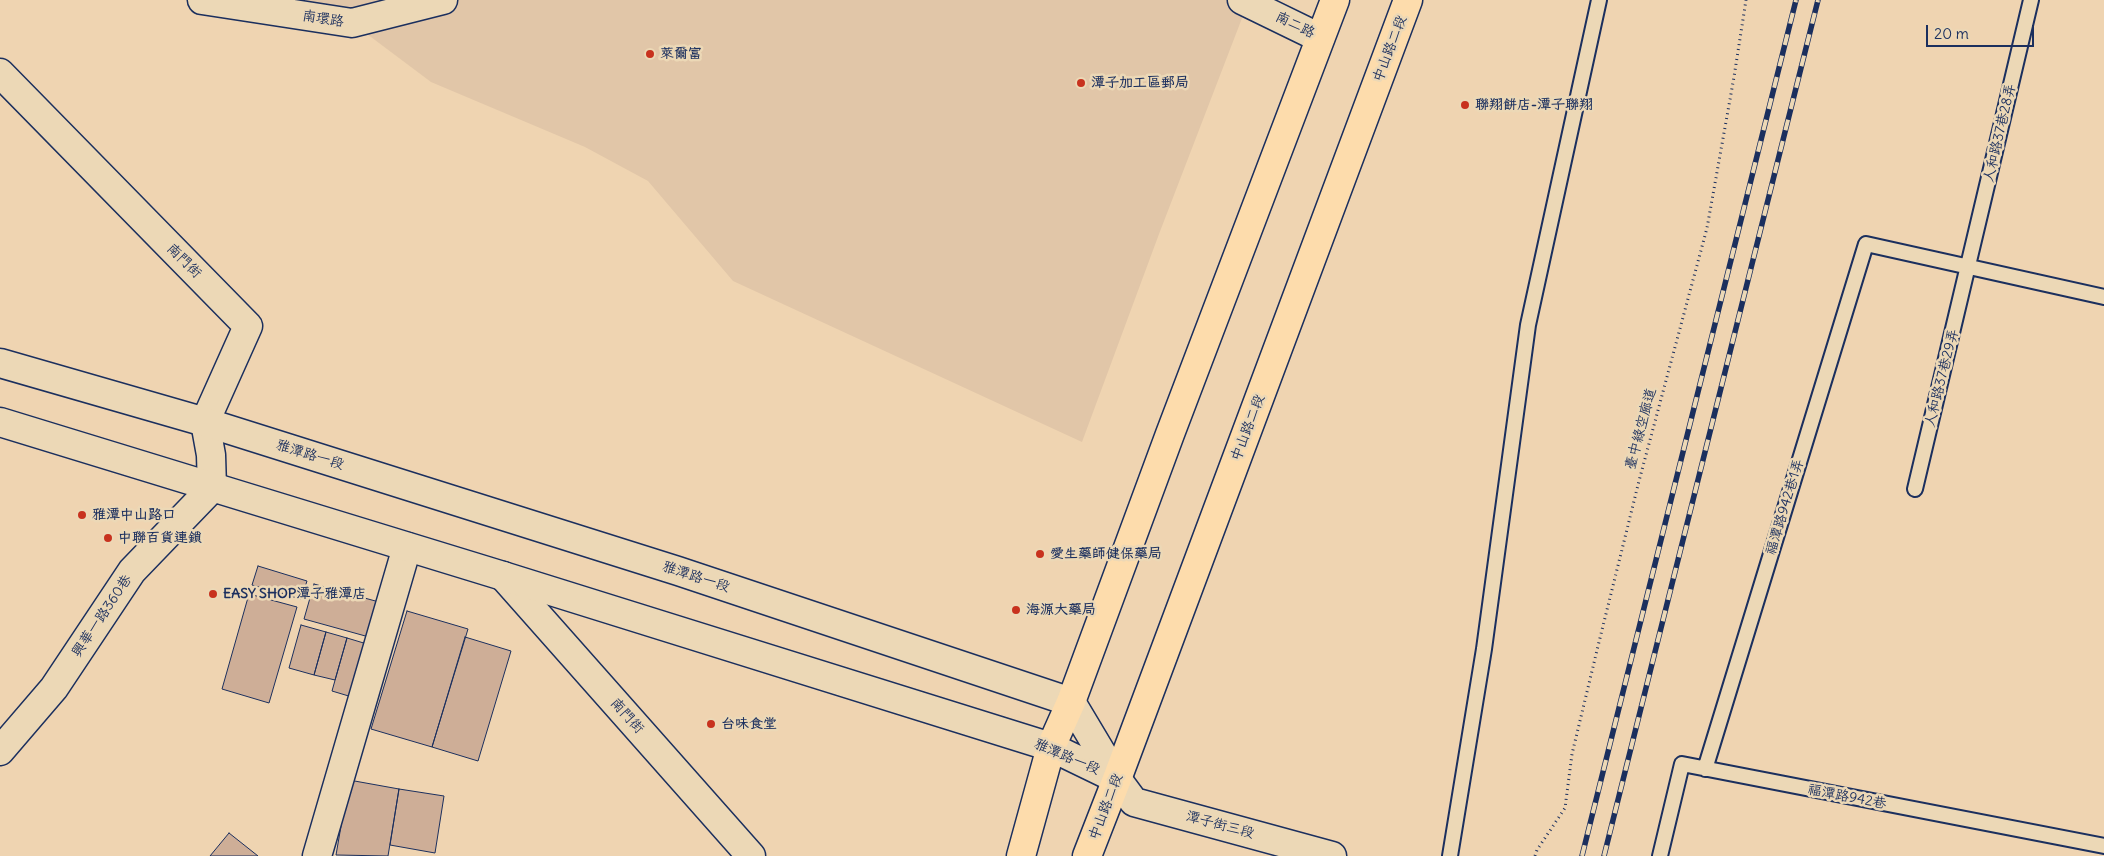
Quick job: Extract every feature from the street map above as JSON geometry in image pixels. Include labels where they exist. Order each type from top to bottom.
[{"type":"main road","points":[[1021,856],[1051,747],[1071,702],[1166,443],[1335,0]]},
{"type":"main road","name":"中山路二段","points":[[1087,856],[1408,0]]},
{"type":"street","name":"南環路","points":[[202,0],[352,23],[443,0]]},
{"type":"street","name":"南二路","points":[[1242,0],[1320,38]]},
{"type":"street","name":"南門街","points":[[0,73],[248,326],[205,422]]},
{"type":"street","name":"雅潭路一段","points":[[0,362],[205,422],[678,570],[1071,702],[1117,780]]},
{"type":"street","name":"雅潭路一段","points":[[0,422],[1051,747],[1117,780]]},
{"type":"street","points":[[205,422],[211,455],[212,488]]},
{"type":"street","name":"興華一路360巷","points":[[0,751],[54,688],[132,571],[212,488]]},
{"type":"street","points":[[316,856],[408,547]]},
{"type":"street","name":"南門街","points":[[503,576],[752,856]]},
{"type":"street","name":"潭子街三段","points":[[1117,780],[1134,802],[1332,856]]},
{"type":"lane","points":[[1450,856],[1484,649],[1528,325],[1599,0]]},
{"type":"lane","name":"人和路37巷28弄","points":[[1968,267],[2031,0]]},
{"type":"lane","name":"福潭路942巷1弄","points":[[1705,770],[1866,244],[1968,267]]},
{"type":"lane","points":[[1968,267],[2104,297]]},
{"type":"lane","name":"人和路37巷29弄","points":[[1915,489],[1968,267]]},
{"type":"lane","name":"福潭路942巷","points":[[1660,856],[1682,764],[1705,770],[2104,846]]},
{"type":"path","name":"臺中綠空廊道","points":[[1535,856],[1565,808],[1572,754],[1599,642],[1639,482],[1707,228],[1746,0]]},
{"type":"shaded area","points":[[275,0],[1249,0],[1082,442],[733,281],[648,181],[585,147],[431,82],[339,13]]},
{"type":"building","points":[[258,566],[307,581],[301,599],[252,585]]},
{"type":"building","points":[[314,584],[379,602],[369,637],[304,619]]},
{"type":"building","points":[[249,594],[297,607],[269,703],[222,689]]},
{"type":"building","points":[[407,611],[468,629],[432,747],[371,729]]},
{"type":"building","points":[[301,625],[326,632],[314,675],[289,668]]},
{"type":"building","points":[[326,632],[347,638],[335,680],[314,675]]},
{"type":"building","points":[[465,637],[511,651],[478,761],[432,747]]},
{"type":"building","points":[[347,638],[367,644],[352,697],[332,691]]},
{"type":"building","points":[[349,780],[399,789],[388,856],[336,855]]},
{"type":"building","points":[[399,789],[444,796],[435,853],[390,845]]},
{"type":"building","points":[[229,833],[258,856],[210,856]]},
{"type":"railway","points":[[1582,856],[1796,0]]},
{"type":"railway","points":[[1604,856],[1818,0]]},
{"type":"place","name":"萊爾富","points":[[650,54]]},
{"type":"place","name":"潭子加工區郵局","points":[[1081,83]]},
{"type":"place","name":"聯翔餅店-潭子聯翔","points":[[1465,105]]},
{"type":"place","name":"雅潭中山路口","points":[[82,515]]},
{"type":"place","name":"中聯百貨連鎖","points":[[108,538]]},
{"type":"place","name":"愛生藥師健保藥局","points":[[1040,554]]},
{"type":"place","name":"EASY SHOP潭子雅潭店","points":[[213,594]]},
{"type":"place","name":"海源大藥局","points":[[1016,610]]},
{"type":"place","name":"台味食堂","points":[[711,724]]}]
